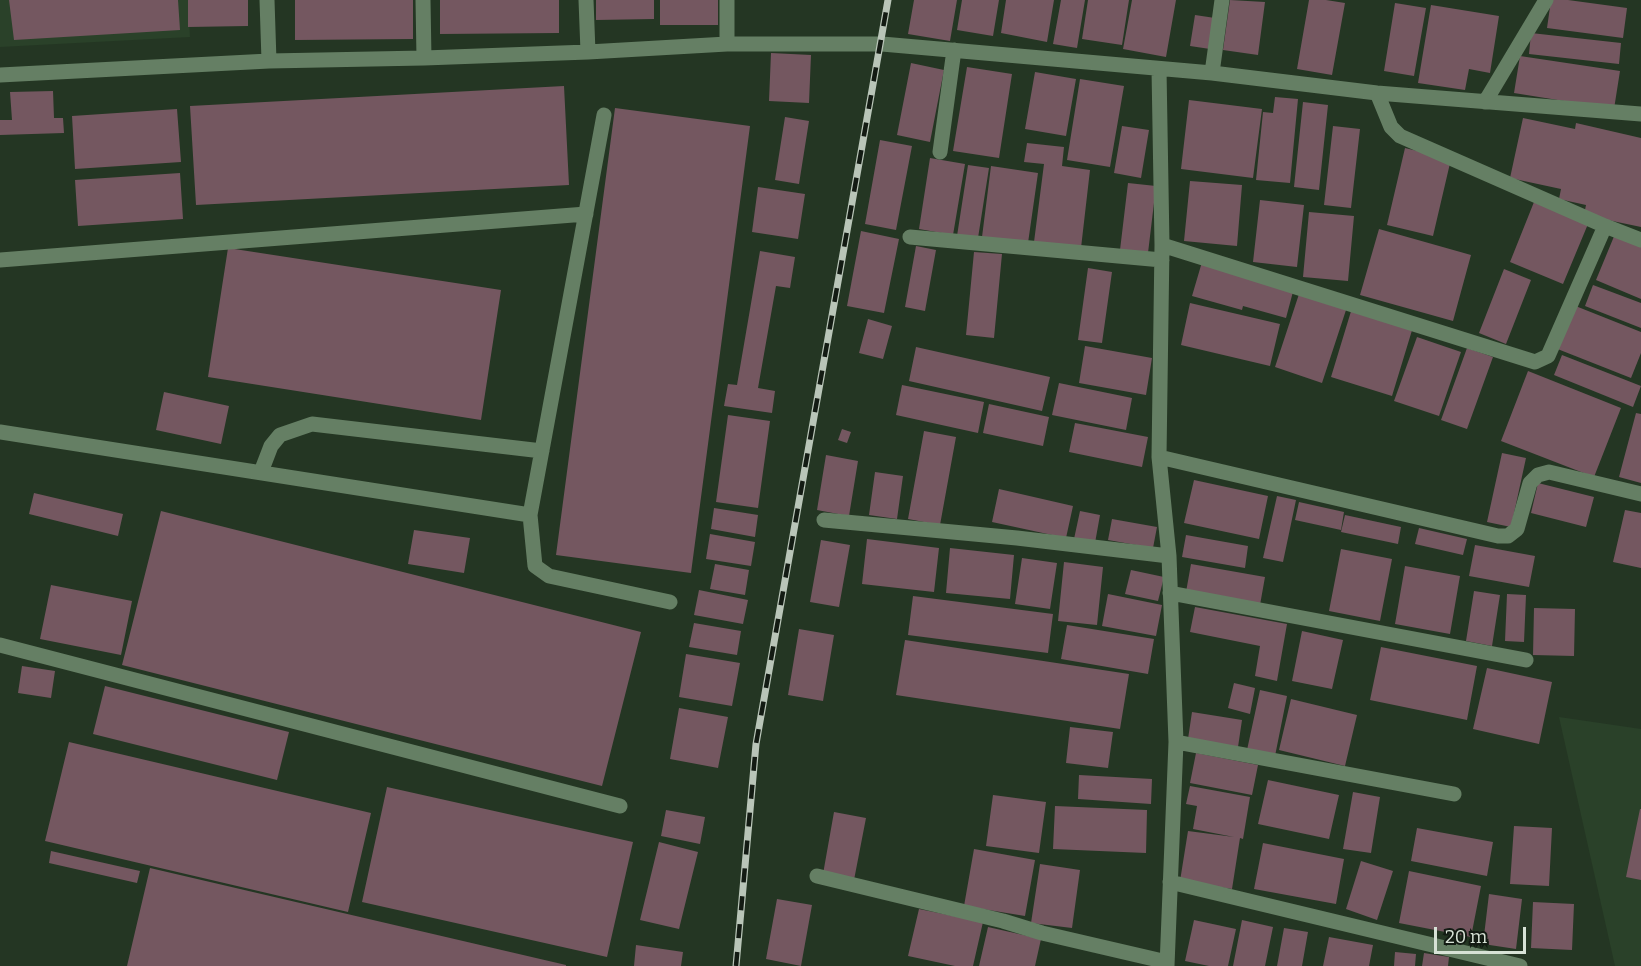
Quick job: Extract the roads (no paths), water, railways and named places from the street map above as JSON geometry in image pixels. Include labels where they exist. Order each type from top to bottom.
[{"type":"street","points":[[267,0],[268,62]]},
{"type":"street","points":[[423,0],[424,58]]},
{"type":"street","points":[[586,0],[588,52]]},
{"type":"street","points":[[727,0],[727,44]]},
{"type":"street","points":[[1212,73],[1222,0]]},
{"type":"street","points":[[1485,102],[1546,0]]},
{"type":"street","points":[[0,75],[268,62],[588,52],[727,44],[882,44],[1212,73],[1377,93],[1641,114]]},
{"type":"street","points":[[940,152],[954,50]]},
{"type":"street","points":[[817,876],[1167,964],[1176,742],[1169,556],[1159,457],[1162,252],[1159,69]]},
{"type":"street","points":[[1377,93],[1391,127],[1400,136],[1641,240]]},
{"type":"street","points":[[604,115],[530,515],[535,566],[549,576],[670,602]]},
{"type":"street","points":[[0,260],[586,214]]},
{"type":"street","points":[[910,237],[1162,252],[1534,362],[1548,356],[1605,226]]},
{"type":"street","points":[[261,472],[270,446],[280,435],[312,424],[542,452]]},
{"type":"street","points":[[0,432],[530,515]]},
{"type":"street","points":[[1159,457],[1498,536],[1508,536],[1517,529],[1530,483],[1538,475],[1550,472],[1641,494]]},
{"type":"street","points":[[824,520],[1017,538],[1169,556]]},
{"type":"street","points":[[1170,593],[1526,660]]},
{"type":"street","points":[[0,645],[620,806]]},
{"type":"street","points":[[1176,742],[1454,794]]},
{"type":"street","points":[[1170,882],[1520,966]]},
{"type":"railway","points":[[736,966],[756,744],[888,0]]}]
